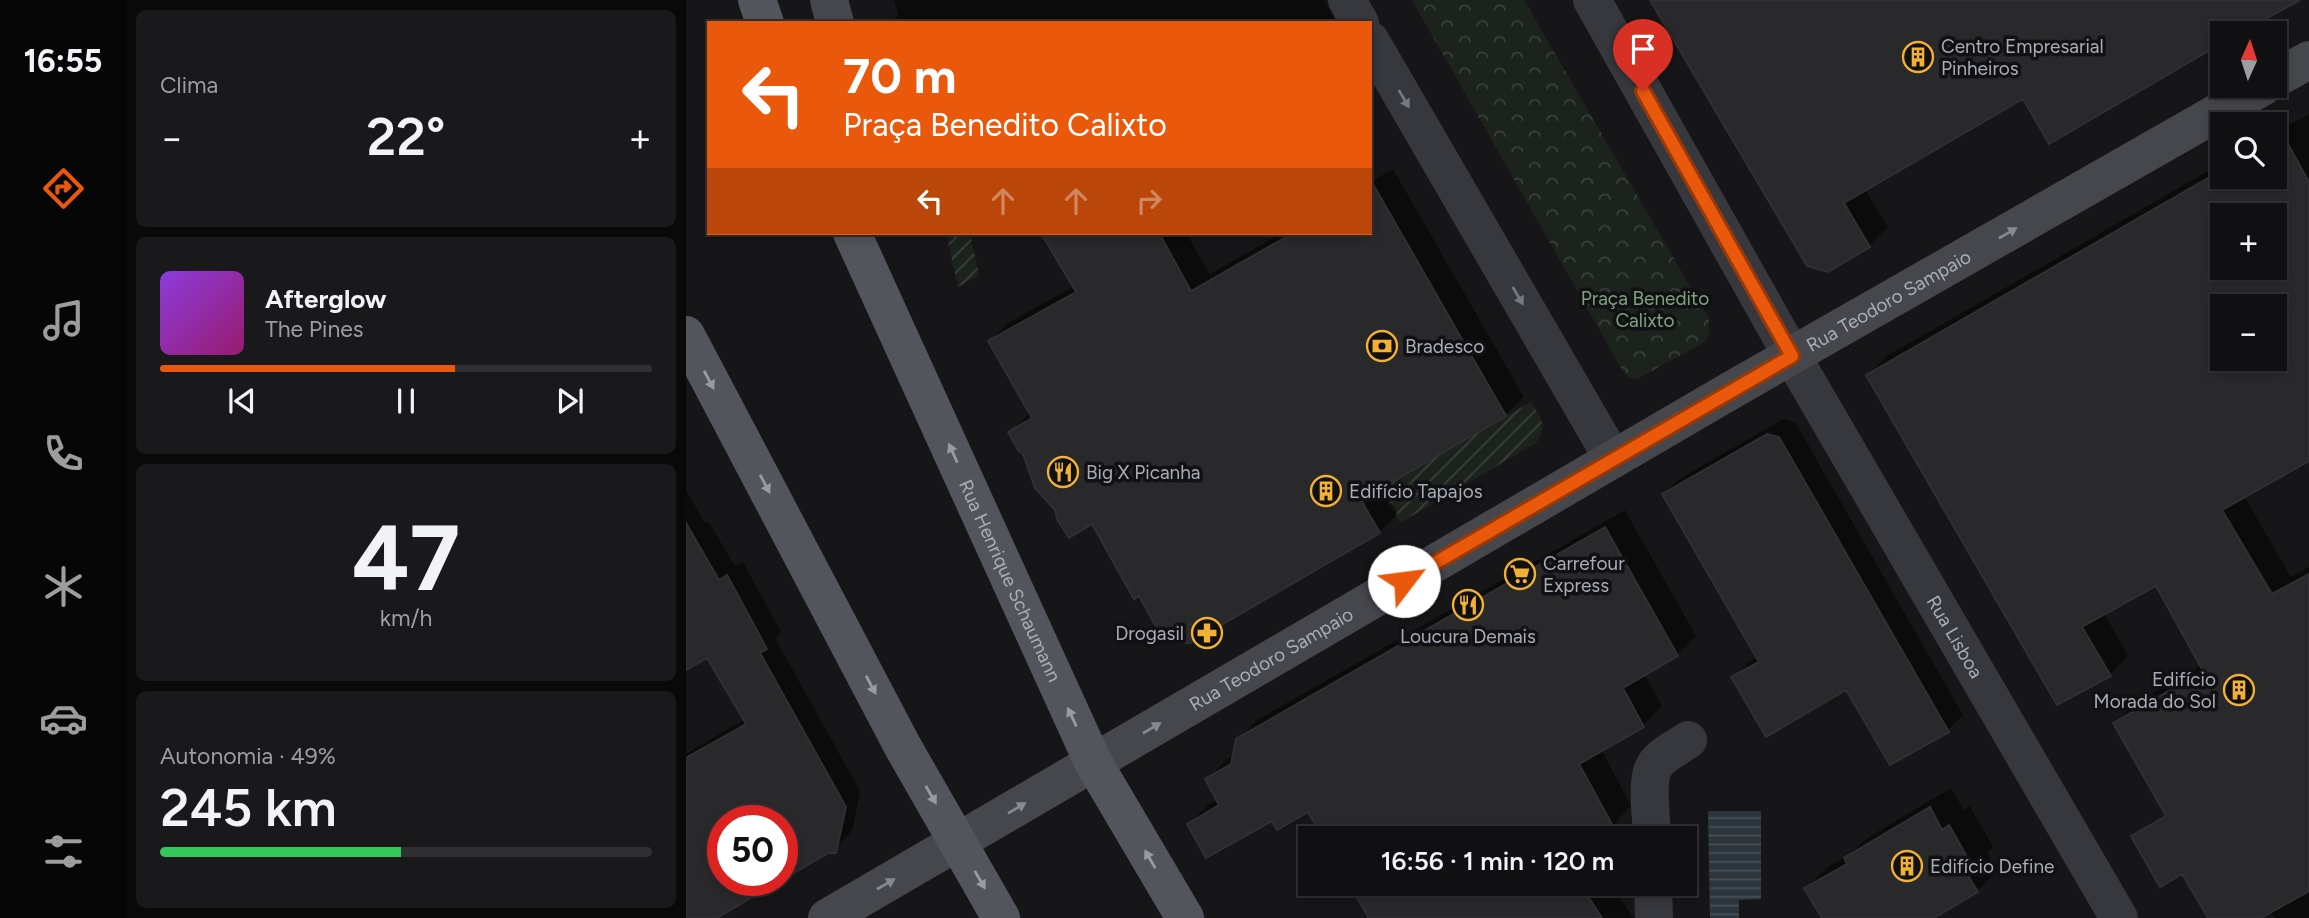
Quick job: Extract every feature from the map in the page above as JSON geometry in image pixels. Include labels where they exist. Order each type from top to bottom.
[{"type":"main road","points":[[757,0],[764,21]]},
{"type":"main road","points":[[829,0],[834,21]]},
{"type":"main road","points":[[2287,72],[2309,60]]},
{"type":"main road","name":"Rua Teodoro Sampaio","points":[[827,918],[1614,459],[2243,98]]},
{"type":"main road","name":"Rua Henrique Schaumann","points":[[853,235],[1093,762],[1185,918]]},
{"type":"main road","points":[[686,335],[904,747],[1001,918]]},
{"type":"street","points":[[1347,0],[1359,21]]},
{"type":"street","points":[[1592,0],[1792,356]]},
{"type":"street","points":[[1372,43],[1614,459]]},
{"type":"street","name":"Rua Lisboa","points":[[1792,356],[2119,918]]},
{"type":"street","points":[[1652,826],[1653,769],[1661,759],[1688,740]]},
{"type":"street","points":[[1653,896],[1654,918]]},
{"type":"green space","name":"Praça Benedito Calixto","points":[[1412,0],[1524,0],[1709,319],[1709,332],[1705,342],[1637,379],[1624,373]]},
{"type":"green space","points":[[946,235],[970,235],[979,275],[958,287]]},
{"type":"green space","points":[[1531,402],[1542,426],[1536,443],[1400,523],[1379,489]]},
{"type":"shaded area","points":[[1708,811],[1761,811],[1761,899],[1739,900],[1739,918],[1710,918]]},
{"type":"building","points":[[1650,0],[2300,0],[2262,21],[2210,21],[2210,50],[2049,144],[2023,99],[1844,203],[1870,247],[1828,272],[1807,266]]},
{"type":"building","points":[[2287,142],[2309,182],[2309,461],[2222,510],[2272,594],[2309,574],[2309,891],[2261,918],[2208,918],[2182,874],[2160,887],[2131,836],[2166,816],[2113,723],[2203,671],[2156,586],[2082,627],[2111,676],[2057,705],[1866,375],[2210,177],[2210,189],[2287,189]]},
{"type":"building","points":[[1372,182],[1506,416],[1361,500],[1380,533],[1190,643],[1164,641],[1139,596],[1134,599],[1092,524],[1069,538],[1057,519],[1055,510],[1035,488],[1023,454],[1008,432],[1032,418],[988,341],[1076,292],[1042,235],[1160,235],[1191,291],[1289,235],[1372,235]]},
{"type":"building","points":[[1767,434],[1779,437],[1949,732],[1890,765],[1846,690],[1766,737],[1731,677],[1759,662],[1662,494]]},
{"type":"building","points":[[686,523],[719,580],[727,575],[767,649],[760,653],[846,807],[836,853],[828,853],[798,871],[798,805],[707,805],[707,896],[754,896],[717,918],[686,918],[686,758],[746,724],[707,658],[686,670]]},
{"type":"building","points":[[1605,527],[1678,656],[1623,688],[1644,727],[1579,764],[1613,826],[1316,826],[1308,812],[1277,830],[1272,821],[1206,858],[1187,824],[1219,805],[1205,779],[1231,764],[1236,739]]},
{"type":"building","name":"Edifício Define","points":[[1930,807],[1942,830],[1949,825],[1974,869],[1967,874],[1978,892],[1934,918],[1822,918],[1804,888],[1847,864],[1844,858]]},
{"type":"building","points":[[1356,896],[1588,896],[1602,918],[1369,918]]},
{"type":"place","name":"Centro Empresarial Pinheiros","points":[[1918,57]]},
{"type":"place","name":"Bradesco","points":[[1382,346]]},
{"type":"place","name":"Big X Picanha","points":[[1063,472]]},
{"type":"place","name":"Edifício Tapajos","points":[[1326,491]]},
{"type":"place","name":"Carrefour Express","points":[[1520,574]]},
{"type":"place","name":"Loucura Demais","points":[[1468,605]]},
{"type":"place","name":"Drogasil","points":[[1207,633]]},
{"type":"place","name":"Edifício Morada do Sol","points":[[2239,690]]},
{"type":"place","name":"Edifício Define","points":[[1907,866]]},
{"type":"route","points":[[1404,581],[1792,356],[1643,91]]}]
